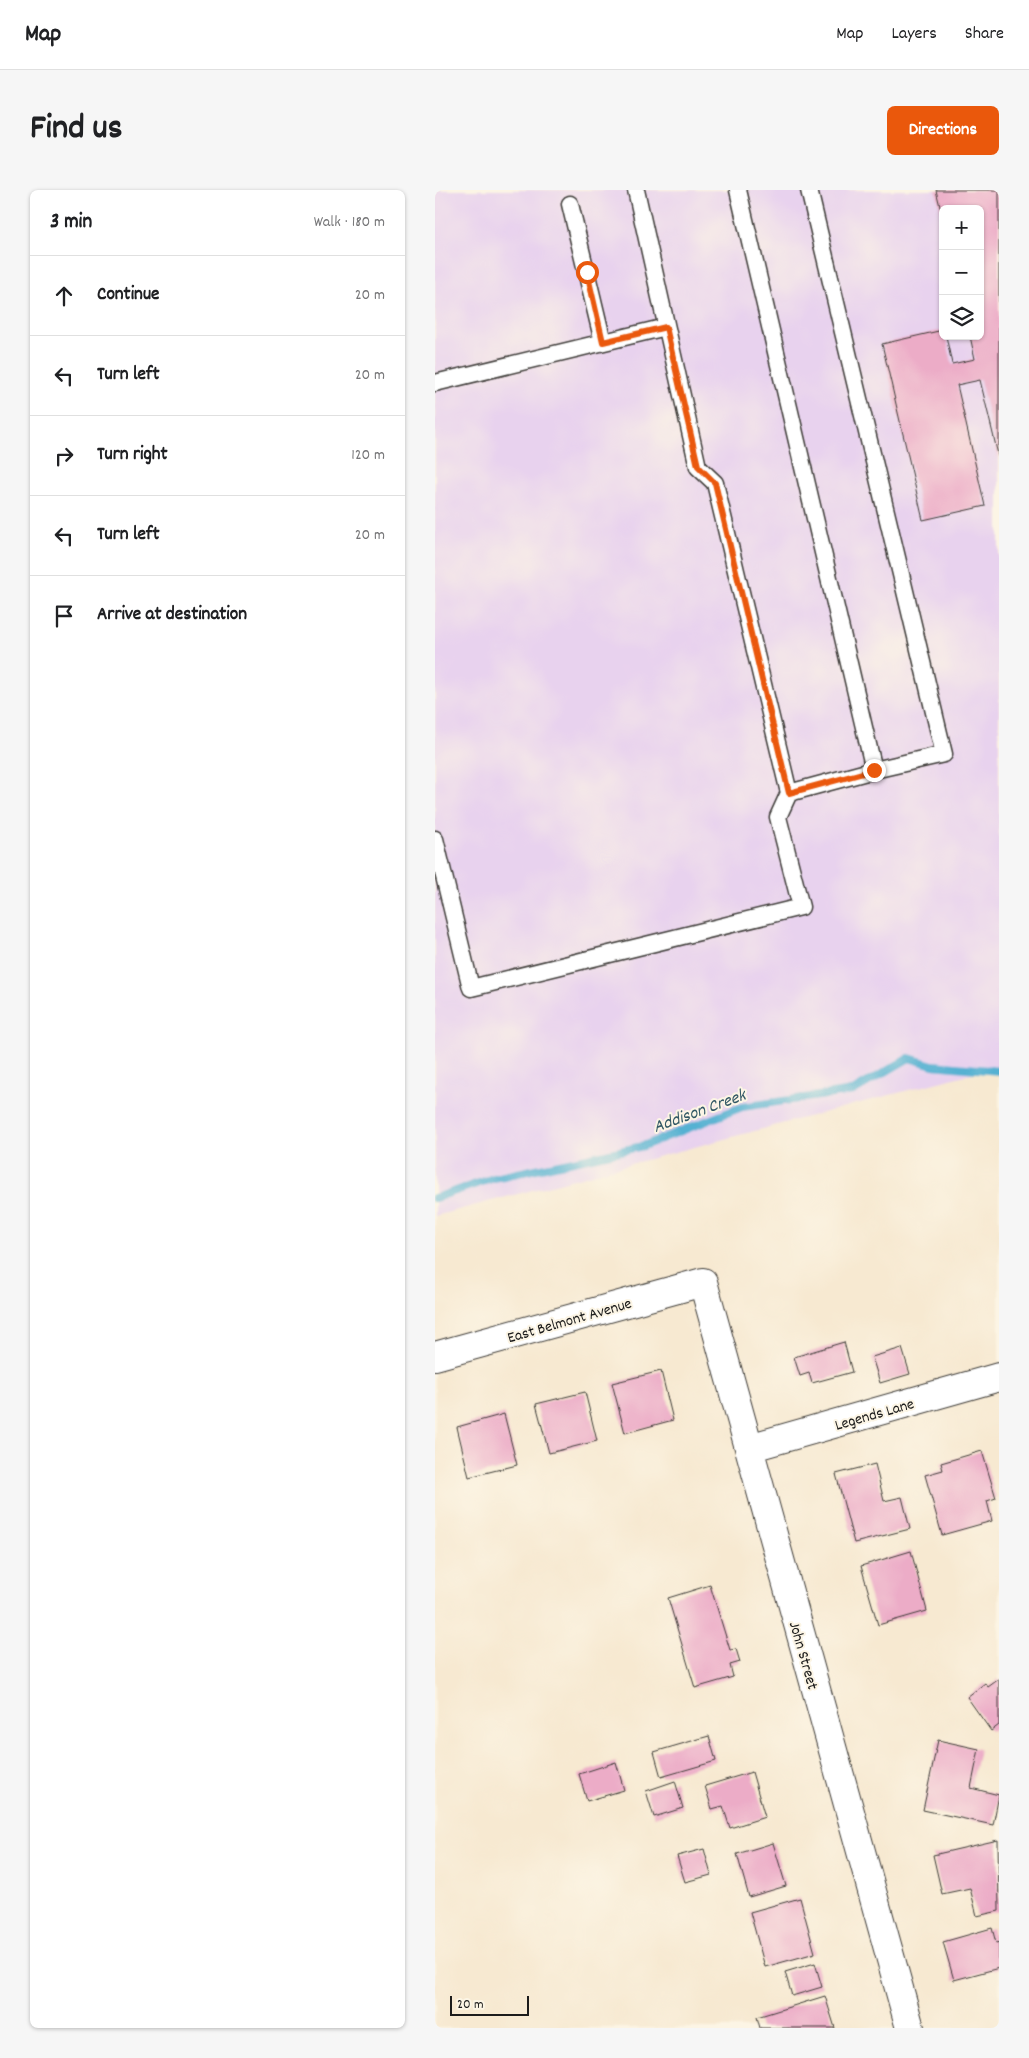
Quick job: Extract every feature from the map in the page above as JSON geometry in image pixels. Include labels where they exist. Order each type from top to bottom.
[{"type":"street","name":"East Belmont Avenue","points":[[435,1356],[703,1282]]},
{"type":"street","name":"John Street","points":[[703,1282],[910,2028]]},
{"type":"street","name":"Legends Lane","points":[[749,1448],[999,1378]]},
{"type":"lane","points":[[435,839],[471,988],[801,907],[779,817],[789,793],[715,483],[698,466],[636,190]]},
{"type":"lane","points":[[738,190],[874,770]]},
{"type":"lane","points":[[789,793],[874,770],[944,754],[809,190]]},
{"type":"lane","points":[[570,204],[603,342]]},
{"type":"lane","points":[[435,383],[666,327]]},
{"type":"shaded area","points":[[435,190],[999,190],[999,1066],[435,1216]]},
{"type":"building","points":[[936,190],[999,190],[999,459],[980,380],[957,385],[985,506],[923,520],[882,344],[939,331],[939,340],[947,340],[952,364],[975,359],[971,340],[984,340],[984,205],[940,205]]},
{"type":"building","points":[[844,1342],[852,1372],[812,1383],[809,1373],[800,1376],[794,1357]]},
{"type":"building","points":[[902,1348],[910,1374],[880,1383],[872,1357]]},
{"type":"building","points":[[661,1371],[673,1420],[625,1433],[612,1383]]},
{"type":"building","points":[[585,1392],[597,1441],[549,1453],[536,1404]]},
{"type":"building","points":[[504,1414],[517,1465],[469,1477],[457,1427]]},
{"type":"building","points":[[982,1451],[996,1498],[987,1501],[992,1521],[942,1535],[925,1475],[943,1470],[941,1463]]},
{"type":"building","points":[[875,1464],[884,1501],[902,1497],[910,1529],[854,1543],[836,1474]]},
{"type":"building","points":[[911,1551],[927,1611],[878,1625],[861,1566]]},
{"type":"building","points":[[710,1585],[730,1650],[736,1649],[740,1662],[730,1665],[733,1677],[695,1688],[668,1598]]},
{"type":"building","points":[[999,1679],[999,1725],[991,1731],[967,1697],[985,1683],[988,1687]]},
{"type":"building","points":[[709,1736],[716,1761],[661,1777],[654,1752]]},
{"type":"building","points":[[938,1740],[979,1749],[971,1788],[999,1795],[993,1825],[923,1810]]},
{"type":"building","points":[[616,1762],[624,1790],[587,1801],[579,1774]]},
{"type":"building","points":[[752,1772],[765,1817],[730,1828],[723,1806],[712,1809],[705,1786]]},
{"type":"building","points":[[675,1781],[683,1808],[654,1817],[646,1791]]},
{"type":"building","points":[[998,1840],[999,1911],[977,1916],[970,1888],[942,1894],[933,1855]]},
{"type":"building","points":[[773,1843],[786,1886],[749,1897],[737,1854]]},
{"type":"building","points":[[704,1849],[711,1875],[685,1882],[677,1856]]},
{"type":"building","points":[[800,1898],[815,1953],[765,1967],[750,1912]]},
{"type":"building","points":[[992,1928],[996,1943],[999,1942],[999,1968],[954,1980],[943,1942]]},
{"type":"building","points":[[815,1963],[822,1987],[792,1996],[785,1972]]},
{"type":"building","points":[[825,1996],[835,2028],[760,2028],[757,2017]]},
{"type":"waterway","name":"Addison Creek","points":[[435,1198],[494,1178],[643,1146],[742,1107],[853,1091],[909,1058],[933,1065],[999,1071]]},
{"type":"route","points":[[587,272],[603,342],[666,327],[698,466],[715,483],[789,793],[874,770]]}]
